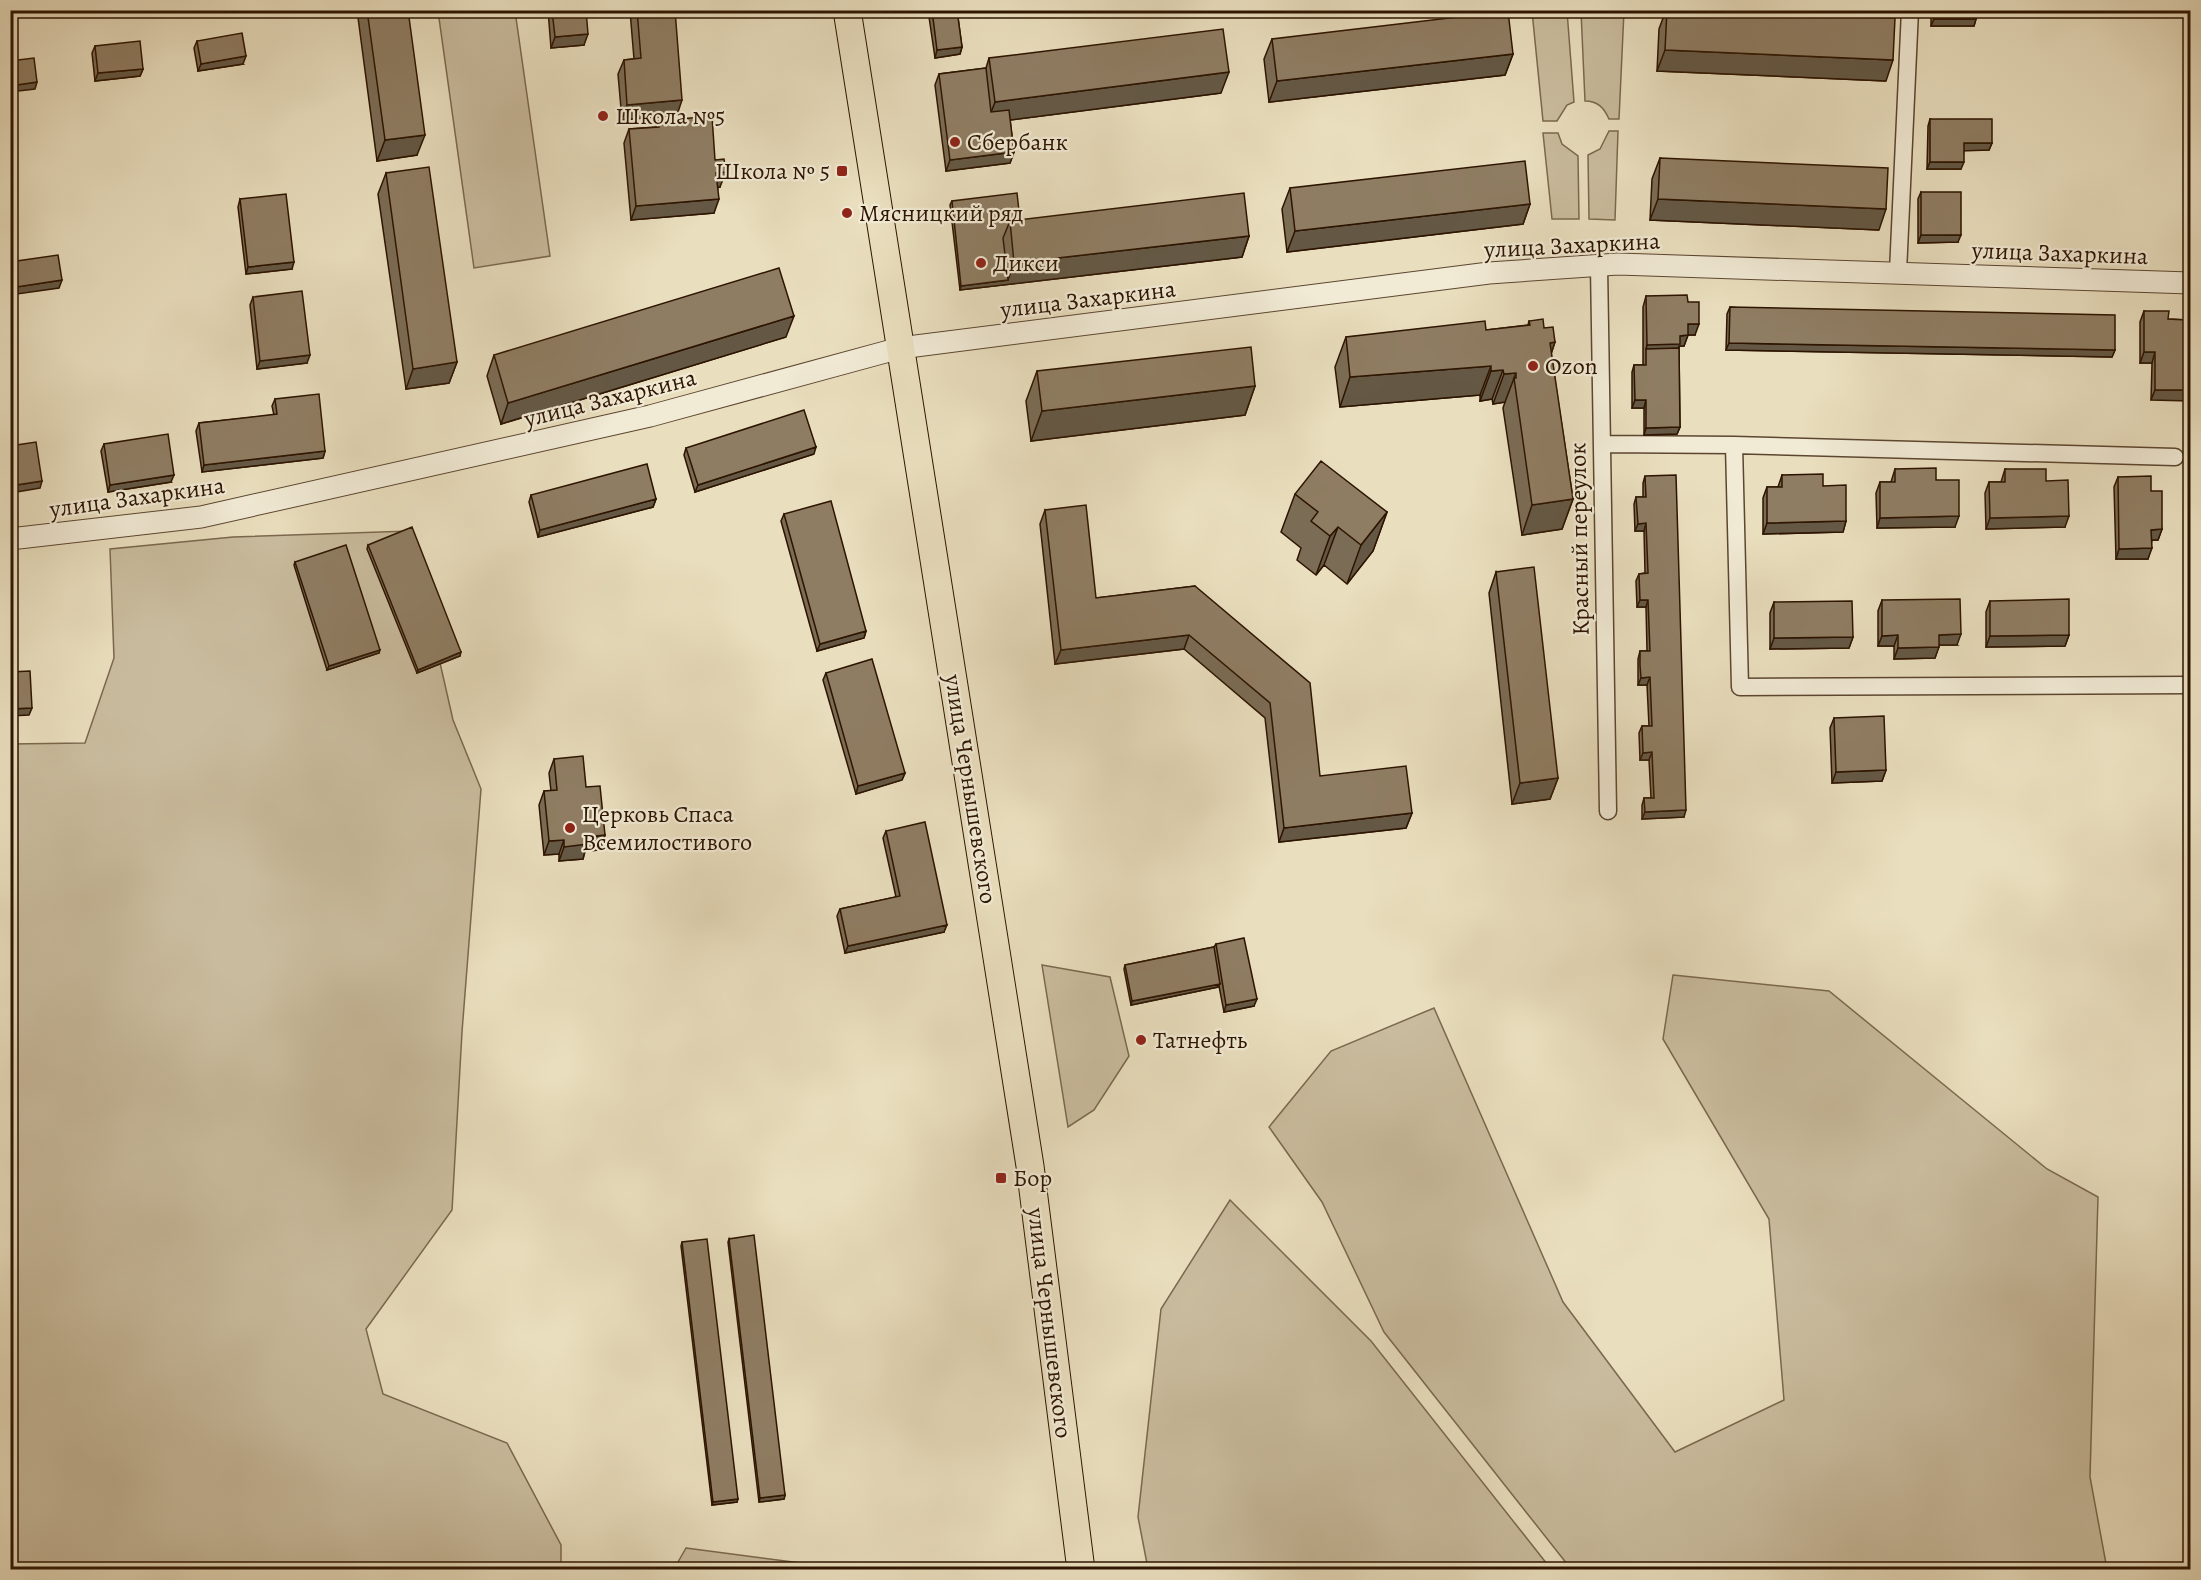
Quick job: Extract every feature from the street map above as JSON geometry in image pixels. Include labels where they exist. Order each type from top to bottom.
[{"type":"main road","name":"улица Чернышевского","points":[[848,10],[1030,1166],[1081,1569]]},
{"type":"street","points":[[1898,272],[1910,10]]},
{"type":"street","name":"улица Захаркина","points":[[10,539],[201,517],[650,416],[900,348],[1489,273],[1618,264],[2190,283]]},
{"type":"street","name":"Красный переулок","points":[[1599,266],[1608,811]]},
{"type":"street","points":[[1602,444],[1734,445],[2175,458]]},
{"type":"street","points":[[1734,445],[1740,687],[2190,685]]},
{"type":"shaded area","points":[[438,11],[515,11],[550,256],[474,268]]},
{"type":"shaded area","points":[[1532,11],[1567,11],[1574,102],[1567,105],[1557,121],[1543,121]]},
{"type":"shaded area","points":[[1581,11],[1624,11],[1619,119],[1609,119],[1600,106],[1594,102],[1585,101]]},
{"type":"shaded area","points":[[1609,131],[1618,131],[1615,220],[1589,219],[1588,155],[1600,149]]},
{"type":"shaded area","points":[[1543,133],[1558,133],[1562,144],[1578,156],[1579,219],[1552,219]]},
{"type":"shaded area","points":[[410,531],[453,720],[481,789],[462,1032],[452,1210],[366,1329],[383,1394],[507,1443],[561,1545],[561,1569],[11,1569],[10,744],[85,743],[114,658],[110,549],[233,537]]},
{"type":"shaded area","points":[[1042,965],[1110,977],[1129,1056],[1094,1110],[1068,1127]]},
{"type":"shaded area","points":[[1673,975],[1829,991],[2047,1169],[2098,1197],[2090,1477],[2107,1569],[1571,1569],[1384,1332],[1322,1202],[1269,1127],[1331,1051],[1434,1008],[1563,1302],[1675,1452],[1784,1400],[1769,1219],[1663,1039]]},
{"type":"shaded area","points":[[1230,1200],[1371,1341],[1551,1569],[1148,1569],[1138,1517],[1161,1309]]},
{"type":"shaded area","points":[[686,1548],[824,1566],[834,1569],[674,1569]]},
{"type":"building","points":[[367,10],[408,10],[425,135],[385,140]]},
{"type":"building","points":[[552,10],[586,10],[588,34],[555,37]]},
{"type":"building","points":[[637,10],[675,10],[682,100],[627,105],[624,60],[641,58]]},
{"type":"building","points":[[932,10],[957,10],[962,47],[937,50]]},
{"type":"building","points":[[1667,10],[1895,18],[1893,60],[1665,50]]},
{"type":"building","points":[[1934,10],[1976,10],[1976,19],[1934,19]]},
{"type":"building","points":[[1508,11],[1513,54],[1277,81],[1272,39]]},
{"type":"building","points":[[1223,29],[1229,72],[995,102],[989,58]]},
{"type":"building","points":[[242,33],[246,56],[201,64],[197,41]]},
{"type":"building","points":[[140,41],[143,69],[98,73],[95,46]]},
{"type":"building","points":[[34,58],[37,82],[10,86],[10,61]]},
{"type":"building","points":[[986,68],[991,112],[1009,110],[1014,152],[950,160],[939,74]]},
{"type":"building","points":[[712,116],[715,160],[724,159],[726,172],[716,173],[719,199],[636,206],[629,129],[659,127],[658,121]]},
{"type":"building","points":[[1930,119],[1992,119],[1992,143],[1964,143],[1964,162],[1930,162]]},
{"type":"building","points":[[1660,158],[1888,168],[1886,209],[1658,199]]},
{"type":"building","points":[[1525,161],[1530,204],[1295,231],[1290,188]]},
{"type":"building","points":[[429,167],[457,362],[413,369],[386,173]]},
{"type":"building","points":[[1921,192],[1961,192],[1961,235],[1921,235]]},
{"type":"building","name":"Дикси","points":[[1017,193],[1020,220],[1010,221],[1003,238],[1008,280],[961,286],[952,201]]},
{"type":"building","points":[[1244,193],[1249,236],[1014,263],[1010,221]]},
{"type":"building","points":[[286,194],[294,262],[248,267],[240,199]]},
{"type":"building","points":[[58,255],[62,280],[10,288],[10,262]]},
{"type":"building","points":[[779,268],[794,316],[508,403],[494,355]]},
{"type":"building","points":[[302,291],[310,355],[260,361],[253,297]]},
{"type":"building","points":[[1687,295],[1688,302],[1699,302],[1699,324],[1688,324],[1688,335],[1680,336],[1680,344],[1647,345],[1646,296]]},
{"type":"building","points":[[1730,307],[2115,315],[2115,350],[1729,343]]},
{"type":"building","points":[[2144,311],[2169,311],[2168,319],[2187,320],[2190,390],[2155,390],[2155,352],[2144,352]]},
{"type":"building","points":[[1543,319],[1544,328],[1553,327],[1555,342],[1550,343],[1573,499],[1532,505],[1514,378],[1516,378],[1516,373],[1504,374],[1503,370],[1491,371],[1491,366],[1350,377],[1346,337],[1485,321],[1486,330],[1530,325],[1529,321]]},
{"type":"building","points":[[1251,347],[1255,386],[1042,411],[1037,371]]},
{"type":"building","points":[[1679,348],[1680,427],[1646,428],[1646,400],[1635,400],[1634,365],[1646,365],[1646,349]]},
{"type":"building","points":[[319,394],[325,451],[204,465],[199,423],[277,414],[275,399]]},
{"type":"building","points":[[804,410],[816,447],[698,485],[686,448]]},
{"type":"building","points":[[168,434],[174,475],[110,485],[104,444]]},
{"type":"building","points":[[36,442],[42,481],[10,486],[10,446]]},
{"type":"building","points":[[1321,461],[1387,512],[1361,545],[1338,527],[1330,536],[1311,521],[1318,512],[1295,494]]},
{"type":"building","points":[[647,464],[656,499],[540,530],[531,495]]},
{"type":"building","points":[[1936,468],[1936,480],[1959,480],[1959,516],[1880,518],[1880,482],[1895,482],[1895,469]]},
{"type":"building","points":[[2005,469],[2046,469],[2046,481],[2068,480],[2069,516],[1990,518],[1989,482],[2005,482]]},
{"type":"building","points":[[1823,474],[1823,486],[1846,485],[1846,521],[1767,523],[1767,487],[1782,487],[1782,475]]},
{"type":"building","points":[[1676,475],[1686,810],[1645,812],[1644,798],[1654,798],[1652,752],[1643,753],[1642,726],[1652,726],[1650,677],[1641,678],[1640,651],[1650,651],[1648,600],[1640,600],[1639,574],[1648,573],[1646,523],[1638,524],[1636,497],[1646,497],[1645,476]]},
{"type":"building","points":[[2151,476],[2151,491],[2162,491],[2162,529],[2151,530],[2152,548],[2119,549],[2118,477]]},
{"type":"building","points":[[831,501],[866,631],[820,644],[784,514]]},
{"type":"building","points":[[1086,505],[1096,598],[1195,586],[1310,683],[1320,776],[1406,766],[1412,813],[1284,828],[1270,703],[1189,635],[1061,650],[1045,510]]},
{"type":"building","points":[[412,527],[461,652],[418,670],[368,545]]},
{"type":"building","points":[[346,545],[380,650],[329,666],[295,562]]},
{"type":"building","points":[[1534,567],[1558,778],[1520,783],[1496,572]]},
{"type":"building","points":[[1960,599],[1961,634],[1939,635],[1939,647],[1898,648],[1898,635],[1882,636],[1882,600]]},
{"type":"building","points":[[2069,599],[2069,635],[1990,636],[1990,601]]},
{"type":"building","points":[[1852,601],[1853,637],[1774,638],[1774,602]]},
{"type":"building","points":[[872,659],[905,773],[858,786],[826,673]]},
{"type":"building","points":[[30,671],[32,708],[10,709],[10,672]]},
{"type":"building","points":[[1884,716],[1886,770],[1836,772],[1834,718]]},
{"type":"building","name":"Церковь Спаса Всемилостивого","points":[[583,756],[586,787],[600,786],[605,835],[587,837],[588,844],[564,847],[564,840],[549,841],[544,791],[557,790],[554,759]]},
{"type":"building","points":[[925,822],[947,925],[848,946],[840,909],[900,896],[886,831]]},
{"type":"building","points":[[1244,938],[1257,999],[1226,1005],[1216,944]]},
{"type":"building","points":[[1214,947],[1220,984],[1132,1001],[1125,965]]},
{"type":"building","points":[[754,1235],[785,1495],[760,1498],[729,1239]]},
{"type":"building","points":[[707,1239],[738,1499],[713,1502],[682,1242]]},
{"type":"place","name":"Школа №5","points":[[603,116]]},
{"type":"place","name":"Сбербанк","points":[[955,142]]},
{"type":"place","name":"Школа № 5","points":[[842,171]]},
{"type":"place","name":"Мясницкий ряд","points":[[847,213]]},
{"type":"place","name":"Дикси","points":[[981,263]]},
{"type":"place","name":"Ozon","points":[[1533,366]]},
{"type":"place","name":"Церковь Спаса Всемилостивого","points":[[570,828]]},
{"type":"place","name":"Татнефть","points":[[1141,1040]]},
{"type":"place","name":"Бор","points":[[1001,1178]]}]
